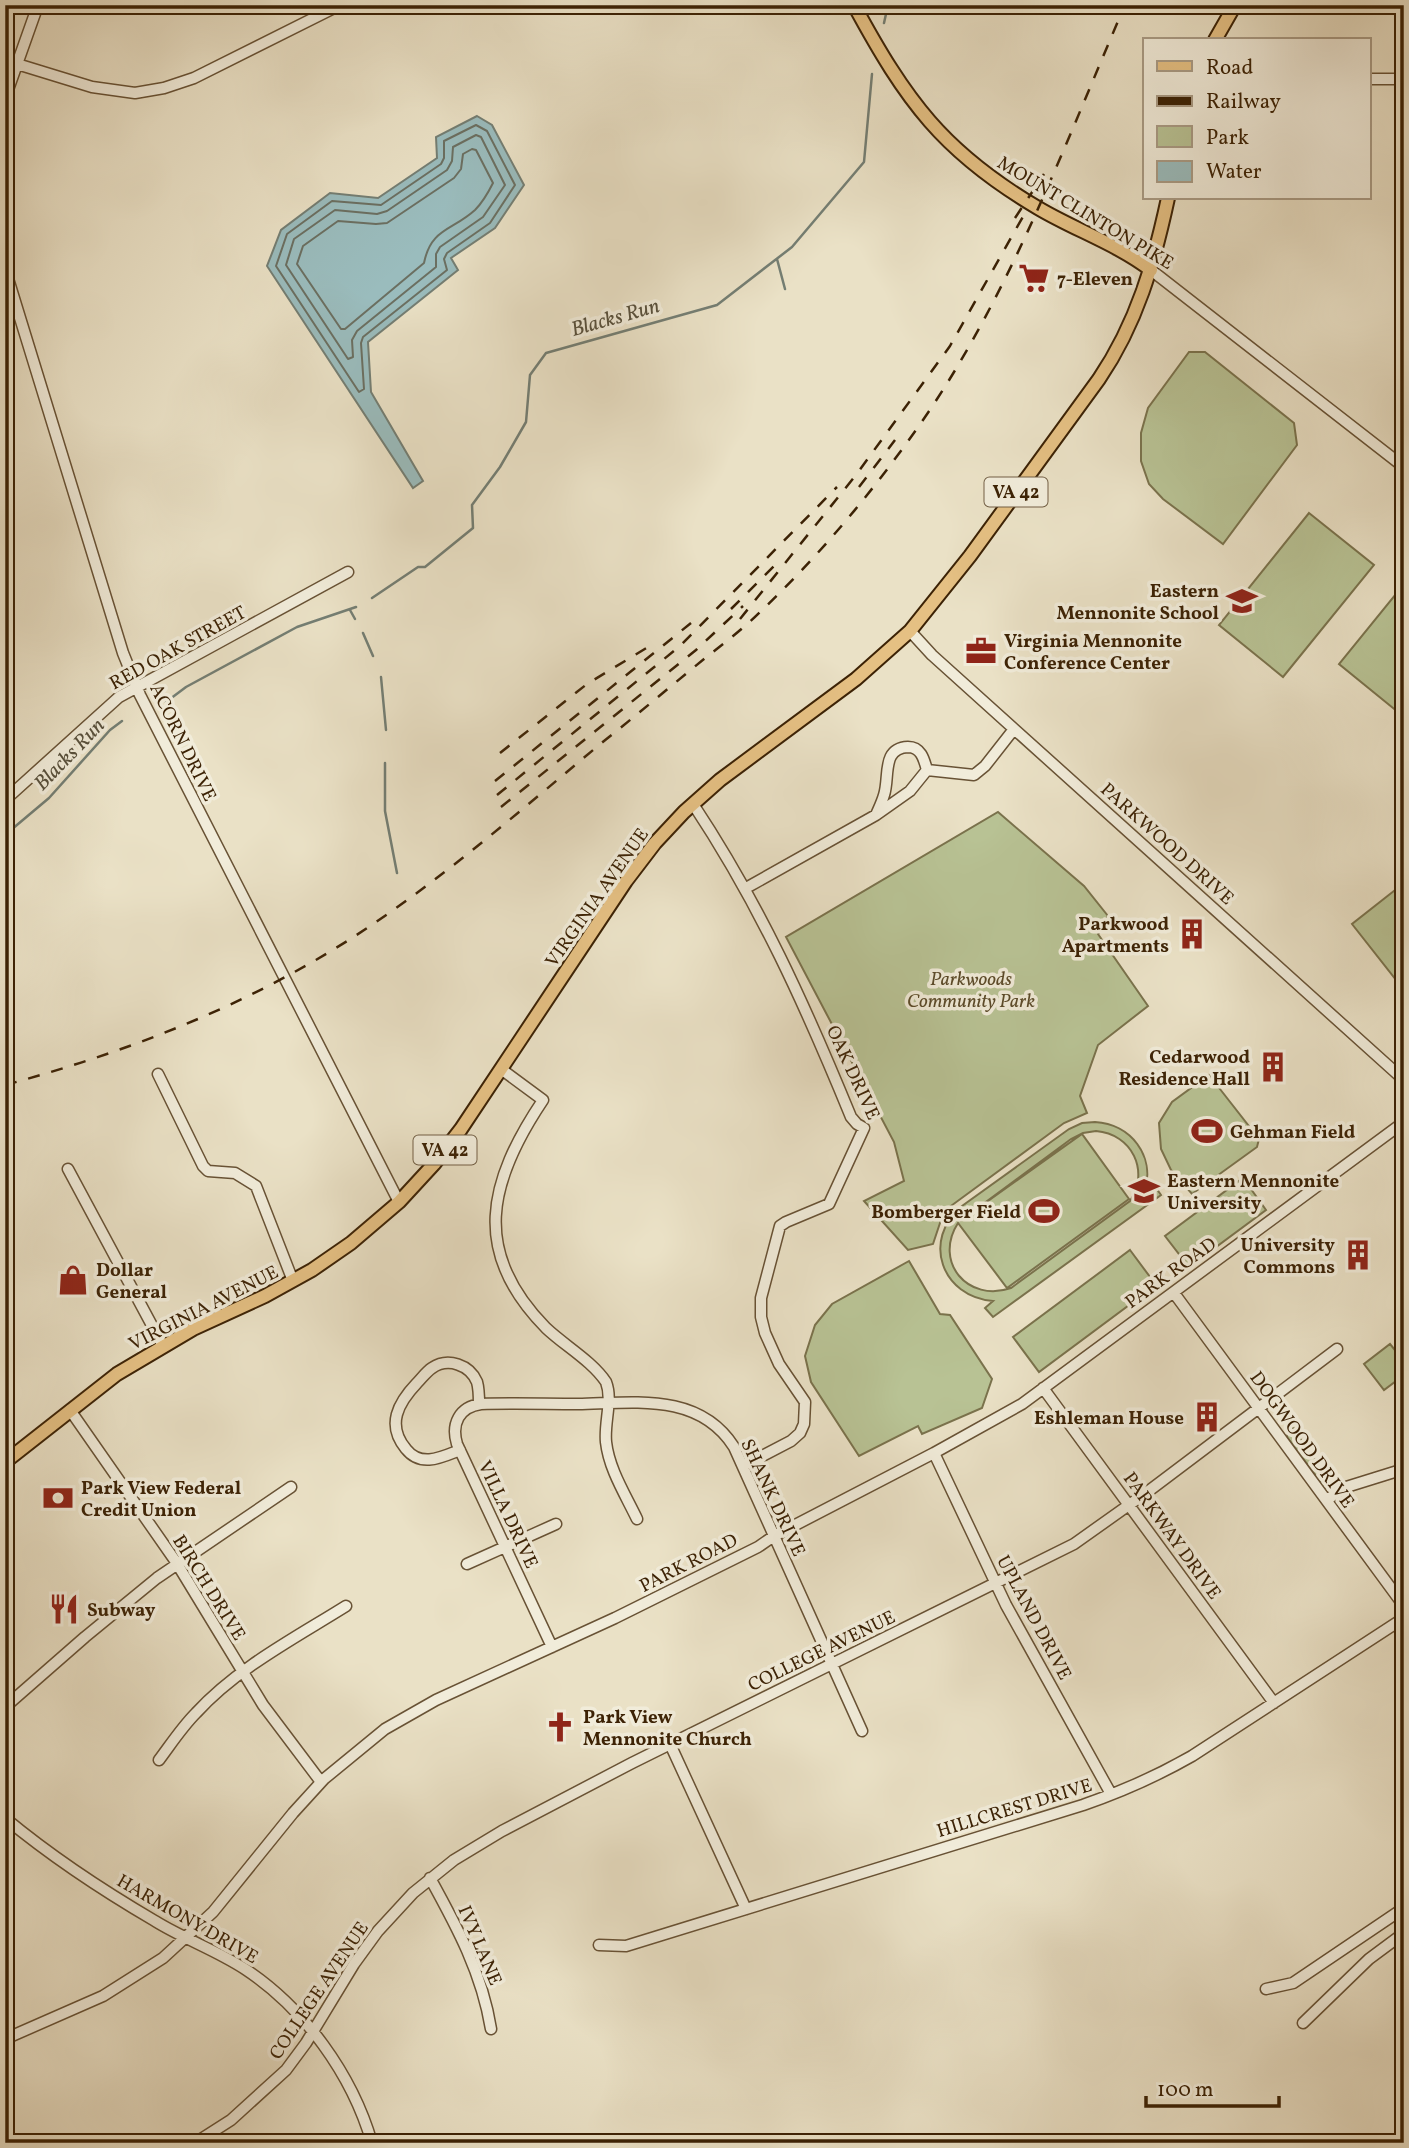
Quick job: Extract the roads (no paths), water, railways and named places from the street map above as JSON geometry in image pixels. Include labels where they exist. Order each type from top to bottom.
[{"type":"main road","name":"MOUNT CLINTON PIKE","points":[[855,5],[902,88],[926,119],[958,152],[992,179],[1039,209],[1125,253],[1151,270]]},
{"type":"main road","points":[[1216,38],[1235,5]]},
{"type":"main road","name":"VIRGINIA AVENUE","points":[[5,1462],[117,1374],[163,1346],[293,1282],[351,1243],[398,1202],[442,1154],[633,872],[663,834],[751,754],[856,678],[910,631],[970,555],[1111,362],[1136,313],[1151,270],[1168,200]]},
{"type":"street","points":[[5,98],[38,5]]},
{"type":"street","points":[[17,64],[92,87],[135,93],[164,88],[194,79],[332,9]]},
{"type":"street","points":[[1370,79],[1404,79]]},
{"type":"street","name":"ACORN DRIVE","points":[[5,270],[123,653],[136,687],[398,1202]]},
{"type":"street","name":"MOUNT CLINTON PIKE","points":[[1151,270],[1404,467]]},
{"type":"street","name":"RED OAK STREET","points":[[5,800],[119,697],[348,572]]},
{"type":"street","name":"PARKWOOD DRIVE","points":[[910,631],[932,655],[1404,1080]]},
{"type":"street","points":[[927,770],[974,775],[985,766],[1014,729]]},
{"type":"street","points":[[876,815],[885,794],[887,761],[893,752],[903,747],[913,747],[923,756],[927,770]]},
{"type":"street","points":[[746,888],[876,815],[911,790],[927,770]]},
{"type":"street","name":"OAK DRIVE","points":[[693,804],[746,888],[798,992],[851,1117],[864,1128],[829,1204],[786,1222],[778,1230],[761,1298],[761,1317],[772,1350],[805,1402],[806,1417],[802,1429],[794,1439],[743,1466]]},
{"type":"street","points":[[501,1069],[543,1100],[513,1152],[499,1187],[495,1217],[501,1256],[511,1283],[540,1321],[605,1379],[609,1390],[606,1424],[608,1452],[636,1519]]},
{"type":"street","points":[[158,1074],[203,1166],[208,1171],[235,1173],[256,1186],[293,1282]]},
{"type":"street","name":"PARK ROAD","points":[[5,2039],[79,2008],[121,1986],[163,1958],[213,1912],[321,1782],[377,1734],[411,1713],[615,1618],[758,1547],[774,1536],[994,1420],[1044,1388],[1404,1122]]},
{"type":"street","points":[[68,1169],[163,1346]]},
{"type":"street","name":"DOGWOOD DRIVE","points":[[1174,1293],[1404,1606]]},
{"type":"street","name":"COLLEGE AVENUE","points":[[195,2143],[225,2124],[286,2070],[367,1944],[402,1904],[430,1878],[459,1857],[502,1831],[670,1744],[1074,1544],[1337,1349]]},
{"type":"street","points":[[460,1450],[432,1460],[419,1459],[410,1454],[396,1430],[395,1417],[399,1404],[429,1370],[447,1363],[463,1366],[471,1373],[477,1384],[479,1404]]},
{"type":"street","name":"PARKWAY DRIVE","points":[[1044,1388],[1274,1703]]},
{"type":"street","name":"SHANK DRIVE","points":[[479,1404],[666,1404],[696,1413],[722,1432],[734,1447],[743,1466],[862,1731]]},
{"type":"street","name":"VILLA DRIVE","points":[[479,1404],[467,1408],[456,1421],[455,1435],[552,1647]]},
{"type":"street","name":"BIRCH DRIVE","points":[[70,1410],[177,1564],[263,1705],[321,1782]]},
{"type":"street","name":"UPLAND DRIVE","points":[[934,1453],[996,1584],[1111,1794]]},
{"type":"street","points":[[1327,1500],[1343,1488],[1404,1469]]},
{"type":"street","points":[[5,1707],[93,1630],[177,1564],[291,1486]]},
{"type":"street","points":[[467,1564],[556,1524]]},
{"type":"street","points":[[159,1760],[195,1714],[221,1689],[346,1606]]},
{"type":"street","name":"HILLCREST DRIVE","points":[[599,1945],[626,1946],[1070,1809],[1147,1780],[1182,1762],[1404,1618]]},
{"type":"street","points":[[670,1744],[746,1909]]},
{"type":"street","name":"HARMONY DRIVE","points":[[5,1818],[95,1885],[157,1923],[214,1951],[258,1978],[300,2016],[335,2063],[352,2091],[372,2143]]},
{"type":"street","name":"IVY LANE","points":[[430,1878],[471,1955],[487,2006],[491,2029]]},
{"type":"street","points":[[1266,1989],[1293,1983],[1404,1908]]},
{"type":"street","points":[[1303,2023],[1368,1959],[1404,1933]]},
{"type":"water","points":[[477,116],[492,125],[524,185],[495,228],[451,258],[458,270],[368,342],[371,392],[423,481],[413,488],[267,266],[281,230],[330,193],[378,198],[437,158],[436,137]]},
{"type":"waterway","name":"Blacks Run","points":[[884,23],[888,5]]},
{"type":"waterway","name":"Blacks Run","points":[[372,598],[418,567],[425,567],[473,528],[472,505],[500,467],[526,422],[530,375],[546,353],[717,305],[792,247],[864,162],[872,74]]},
{"type":"waterway","points":[[777,259],[785,289]]},
{"type":"waterway","name":"Blacks Run","points":[[166,702],[186,687],[297,627],[356,607]]},
{"type":"waterway","points":[[350,610],[355,619]]},
{"type":"waterway","points":[[363,633],[373,656]]},
{"type":"waterway","points":[[381,677],[386,730]]},
{"type":"waterway","name":"Blacks Run","points":[[5,835],[49,798],[110,730],[122,721]]},
{"type":"waterway","points":[[385,763],[385,811],[397,873]]},
{"type":"railway","points":[[5,1085],[97,1058],[186,1024],[272,984],[355,936],[420,891],[482,842],[733,636],[783,590],[826,544],[886,471],[954,372],[983,322],[1034,218],[1125,5]]},
{"type":"railway","points":[[1015,218],[1044,174]]},
{"type":"railway","points":[[740,619],[856,475],[950,346],[1025,213]]},
{"type":"railway","points":[[859,487],[895,440]]},
{"type":"railway","points":[[497,795],[680,646],[837,487]]},
{"type":"railway","points":[[731,609],[776,564]]},
{"type":"railway","points":[[501,807],[696,650],[743,606]]},
{"type":"railway","points":[[495,781],[691,623]]},
{"type":"railway","points":[[500,753],[587,684],[653,644]]},
{"type":"place","name":"7-Eleven","points":[[1034,278]]},
{"type":"place","name":"Eastern Mennonite School","points":[[1242,601]]},
{"type":"place","name":"Virginia Mennonite Conference Center","points":[[981,651]]},
{"type":"place","name":"Parkwood Apartments","points":[[1192,934]]},
{"type":"place","name":"Cedarwood Residence Hall","points":[[1273,1067]]},
{"type":"place","name":"Gehman Field","points":[[1207,1131]]},
{"type":"place","name":"Eastern Mennonite University","points":[[1144,1191]]},
{"type":"place","name":"Bomberger Field","points":[[1044,1211]]},
{"type":"place","name":"University Commons","points":[[1358,1255]]},
{"type":"place","name":"Dollar General","points":[[73,1280]]},
{"type":"place","name":"Eshleman House","points":[[1207,1417]]},
{"type":"place","name":"Park View Federal Credit Union","points":[[58,1498]]},
{"type":"place","name":"Subway","points":[[64,1609]]},
{"type":"place","name":"Park View Mennonite Church","points":[[560,1727]]},
{"type":"park label","name":"Parkwoods Community Park","points":[[971,989]]}]
